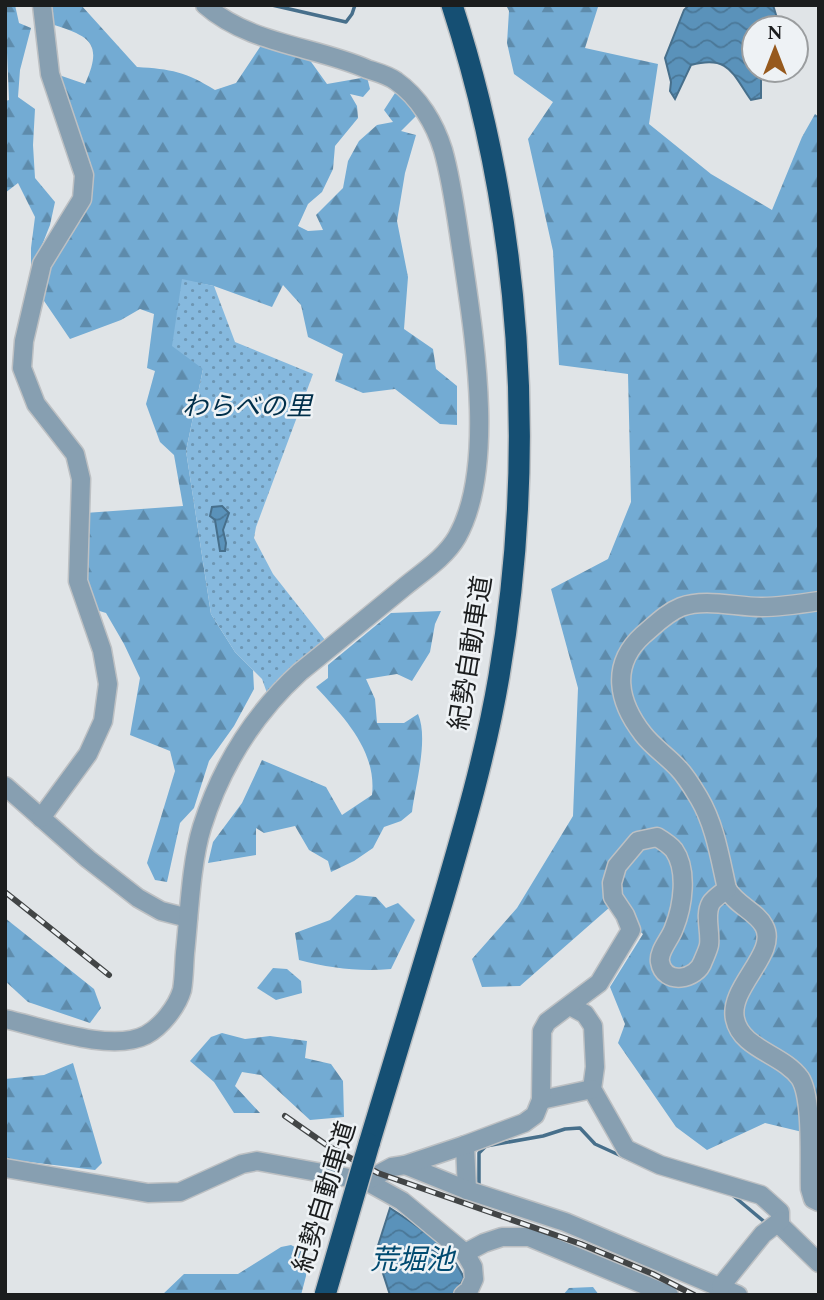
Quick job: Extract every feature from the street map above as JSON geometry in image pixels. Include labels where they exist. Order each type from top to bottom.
[{"type":"highway","name":"紀勢自動車道","points":[[325,1295],[460,840],[483,753],[509,613],[515,548],[518,398],[515,309],[506,230],[492,152],[474,75],[453,6]]},
{"type":"street","points":[[41,818],[88,754],[103,721],[108,684],[102,650],[78,581],[81,479],[75,454],[36,404],[22,368],[24,341],[42,264],[82,199],[84,175],[50,74],[42,5]]},
{"type":"street","points":[[5,1019],[119,1042],[146,1035],[171,1012],[181,991],[201,829],[220,778],[247,732],[280,690],[437,561],[457,538],[472,501],[478,459],[478,406],[472,326],[454,203],[443,149],[427,112],[396,80],[346,60],[249,32],[222,20],[205,5]]},
{"type":"street","points":[[819,601],[762,607],[700,604],[682,607],[663,617],[636,642],[627,653],[621,668],[625,704],[643,734],[679,769],[711,823],[727,889],[733,898],[764,925],[768,939],[739,991],[735,1019],[743,1037],[788,1065],[801,1080],[807,1097],[810,1189],[813,1199],[819,1202]]},
{"type":"street","points":[[5,786],[138,898],[161,911],[188,918]]},
{"type":"street","points":[[366,1181],[392,1167],[465,1145],[524,1123],[535,1115],[541,1100],[542,1031],[547,1023],[599,983],[628,939],[631,930],[613,897],[612,883],[617,866],[638,841],[657,836],[673,849],[680,865],[682,892],[675,928],[659,958],[661,967],[671,975],[680,979],[691,976],[702,966],[709,944],[708,916],[711,902],[727,889]]},
{"type":"street","points":[[570,1006],[585,1014],[593,1026],[595,1067],[592,1089],[626,1149],[660,1165],[761,1195],[779,1212],[779,1224],[819,1263]]},
{"type":"street","points":[[541,1100],[592,1089]]},
{"type":"street","points":[[465,1145],[467,1189]]},
{"type":"street","points":[[5,1168],[148,1193],[180,1192],[257,1161],[366,1181],[402,1200],[465,1253],[473,1267],[474,1279],[469,1290],[463,1295]]},
{"type":"street","points":[[405,1165],[565,1222],[738,1295]]},
{"type":"street","points":[[721,1286],[763,1234],[779,1221]]},
{"type":"street","points":[[465,1253],[484,1242],[502,1237],[529,1237],[669,1295]]},
{"type":"green space","points":[[5,5],[15,5],[19,23],[31,28],[20,70],[18,97],[35,109],[35,178],[55,202],[50,225],[31,273],[35,217],[18,183],[5,193],[5,101],[9,100]]},
{"type":"green space","points":[[48,5],[81,5],[137,67],[178,72],[215,90],[236,83],[262,44],[309,59],[327,84],[367,77],[370,89],[363,97],[350,94],[357,106],[358,118],[335,146],[333,169],[322,192],[308,204],[298,226],[308,231],[323,230],[316,215],[343,188],[348,161],[359,141],[377,125],[393,122],[384,110],[395,93],[402,97],[416,116],[401,131],[416,135],[405,173],[397,221],[408,277],[404,329],[433,349],[436,369],[457,386],[457,425],[440,424],[395,389],[363,393],[335,381],[343,354],[308,337],[301,305],[283,285],[272,307],[214,286],[182,280],[203,369],[186,451],[211,614],[235,652],[253,670],[254,689],[234,726],[209,761],[194,808],[180,823],[167,882],[155,880],[147,863],[175,771],[170,751],[130,735],[140,678],[106,613],[93,609],[85,581],[85,513],[183,506],[174,455],[160,442],[146,404],[155,371],[147,368],[154,314],[140,309],[121,320],[70,339],[40,295],[56,254],[88,203],[91,164],[71,120],[56,74],[85,84],[91,70],[93,50],[83,37],[51,24]]},
{"type":"green space","points":[[506,5],[597,5],[585,48],[658,64],[649,124],[711,174],[772,210],[802,137],[815,114],[819,117],[819,1136],[765,1123],[707,1150],[676,1127],[618,1043],[625,1024],[610,987],[643,934],[610,907],[520,986],[482,987],[472,959],[517,908],[573,816],[578,688],[551,589],[608,559],[631,502],[628,374],[559,365],[553,251],[528,139],[553,102],[514,74],[507,43],[509,11]]},
{"type":"green space","name":"わらべの里","points":[[182,279],[214,286],[235,342],[313,374],[254,538],[273,574],[325,640],[267,693],[262,679],[235,652],[211,614],[186,451],[203,369],[172,346]]},
{"type":"green space","points":[[441,611],[435,624],[430,652],[412,681],[397,674],[366,679],[375,699],[377,723],[404,723],[418,714],[422,749],[412,812],[401,821],[384,827],[373,848],[331,872],[328,861],[309,850],[295,826],[264,833],[256,828],[256,855],[208,863],[213,842],[242,803],[262,760],[326,787],[342,815],[372,795],[372,779],[364,749],[337,710],[316,687],[328,678],[328,665],[391,613]]},
{"type":"green space","points":[[356,895],[376,897],[386,908],[398,903],[415,920],[391,969],[345,969],[299,960],[295,933],[330,920]]},
{"type":"green space","points":[[5,918],[94,989],[101,1008],[90,1023],[28,1002],[5,981]]},
{"type":"green space","points":[[273,968],[287,969],[301,981],[302,993],[276,1000],[257,988]]},
{"type":"green space","points":[[222,1033],[245,1039],[270,1036],[307,1041],[305,1058],[331,1064],[343,1081],[344,1117],[310,1120],[261,1075],[242,1072],[235,1086],[260,1113],[234,1113],[214,1082],[190,1061],[211,1037]]},
{"type":"green space","points":[[73,1063],[102,1163],[95,1170],[5,1159],[5,1079],[44,1075]]},
{"type":"green space","points":[[291,1245],[306,1253],[306,1276],[301,1295],[162,1295],[184,1274],[238,1274],[281,1247]]},
{"type":"green space","points":[[593,1287],[599,1295],[563,1295],[569,1288]]},
{"type":"water","points":[[689,5],[773,5],[776,14],[740,14],[740,83],[728,69],[714,62],[691,65],[675,99],[670,91],[671,82],[665,58],[684,10]]},
{"type":"water","points":[[741,84],[761,84],[761,98],[751,100]]},
{"type":"water","points":[[222,506],[229,513],[223,530],[225,551],[220,551],[215,520],[210,516],[212,507]]},
{"type":"water","name":"荒堀池","points":[[390,1208],[442,1246],[458,1266],[464,1278],[454,1295],[390,1295],[376,1252]]},
{"type":"waterway","points":[[272,5],[346,22],[355,5]]},
{"type":"waterway","points":[[479,1184],[479,1153],[486,1146],[543,1136],[565,1129],[580,1128],[595,1144],[630,1160]]},
{"type":"waterway","points":[[730,1193],[767,1224]]},
{"type":"railway","points":[[5,892],[109,975]]},
{"type":"railway","points":[[285,1116],[328,1146],[378,1173],[581,1244],[653,1274],[694,1295]]}]
